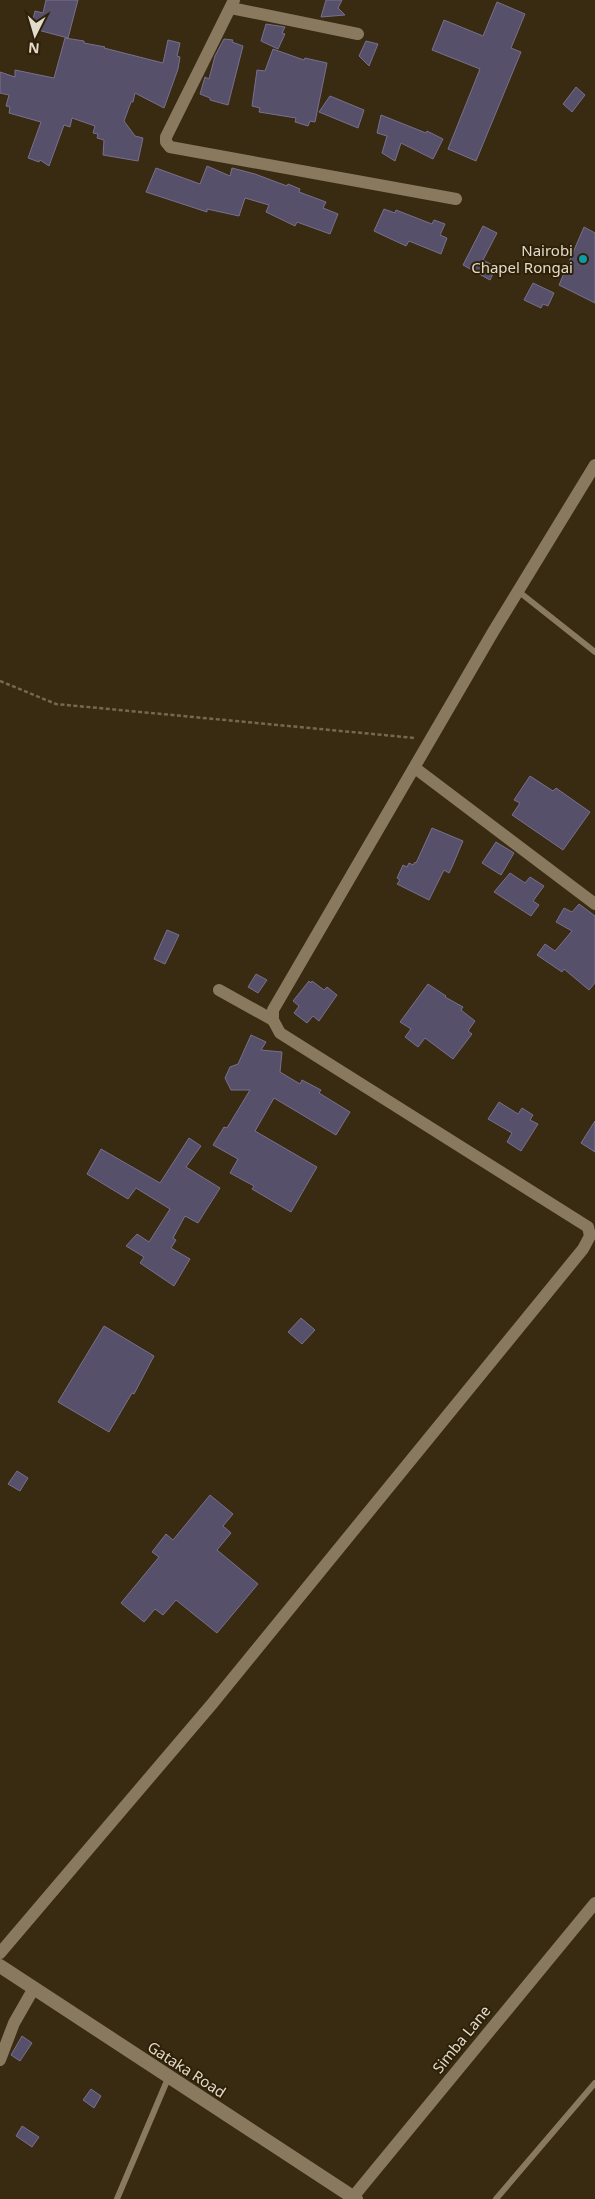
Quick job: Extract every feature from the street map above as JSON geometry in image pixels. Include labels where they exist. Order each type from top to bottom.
[{"type":"street","points":[[358,34],[232,4],[166,137],[166,142],[170,146],[456,199]]},
{"type":"street","points":[[0,1953],[212,1704],[583,1249],[590,1236],[588,1226],[280,1033],[273,1020],[273,1010],[518,591],[595,465]]},
{"type":"street","points":[[415,768],[595,904]]},
{"type":"street","points":[[219,990],[273,1020]]},
{"type":"street","name":"Simba Lane","points":[[355,2198],[595,1902]]},
{"type":"street","name":"Gataka Road","points":[[0,1966],[355,2198]]},
{"type":"street","points":[[0,2060],[14,2023],[34,1988]]},
{"type":"lane","points":[[518,591],[595,652]]},
{"type":"lane","points":[[117,2199],[169,2076]]},
{"type":"lane","points":[[496,2199],[595,2083]]},
{"type":"path","points":[[0,681],[56,704],[431,739]]},
{"type":"building","points":[[46,0],[78,0],[68,38],[34,29],[36,24],[32,23],[35,11],[43,13]]},
{"type":"building","points":[[326,0],[342,0],[338,8],[345,15],[321,17]]},
{"type":"building","points":[[497,2],[525,14],[511,48],[521,52],[476,161],[448,149],[480,69],[432,50],[444,20],[483,36]]},
{"type":"building","points":[[266,24],[285,27],[282,33],[285,34],[278,49],[261,41]]},
{"type":"building","points":[[65,38],[84,41],[84,43],[163,63],[168,40],[180,43],[177,56],[180,57],[178,69],[164,108],[135,93],[124,121],[135,136],[143,138],[138,161],[103,155],[104,140],[97,138],[98,134],[93,133],[95,126],[72,118],[70,127],[64,125],[49,166],[40,160],[39,162],[28,158],[41,122],[9,113],[10,107],[6,106],[9,95],[0,93],[0,72],[15,77],[15,70],[54,78]]},
{"type":"building","points":[[224,39],[233,40],[232,42],[243,46],[228,105],[210,100],[210,98],[200,94],[205,77],[209,79],[215,56]]},
{"type":"building","points":[[366,41],[378,44],[369,66],[359,56]]},
{"type":"building","points":[[273,49],[304,60],[305,58],[327,63],[315,122],[310,121],[308,126],[295,122],[296,118],[259,112],[260,108],[252,106],[257,70],[265,71]]},
{"type":"building","points":[[576,87],[585,95],[572,112],[563,104]]},
{"type":"building","points":[[330,96],[364,110],[358,128],[319,112]]},
{"type":"building","points":[[381,115],[426,133],[427,131],[443,139],[433,159],[401,143],[395,161],[382,153],[387,136],[377,133]]},
{"type":"building","points":[[207,166],[230,176],[232,168],[255,174],[287,186],[288,184],[300,189],[299,192],[326,202],[323,208],[338,214],[330,234],[297,222],[295,226],[266,212],[269,205],[245,198],[239,216],[207,209],[207,212],[146,192],[156,168],[200,184]]},
{"type":"building","points":[[384,209],[395,213],[396,210],[432,224],[434,220],[445,224],[440,235],[447,238],[441,254],[409,241],[406,246],[374,231]]},
{"type":"building","points":[[483,226],[497,233],[483,260],[496,267],[490,280],[463,265]]},
{"type":"building","name":"Nairobi Chapel Rongai","points":[[584,227],[595,233],[595,303],[559,285]]},
{"type":"building","points":[[533,283],[554,293],[548,306],[543,304],[541,308],[524,300]]},
{"type":"building","points":[[530,776],[553,791],[556,788],[590,812],[563,850],[512,815],[520,803],[514,800]]},
{"type":"building","points":[[432,828],[463,841],[449,873],[444,870],[429,900],[397,884],[400,880],[397,878],[403,865],[407,867],[409,863],[413,865],[416,863]]},
{"type":"building","points":[[496,842],[514,853],[501,875],[482,863]]},
{"type":"building","points":[[510,873],[525,883],[530,877],[544,886],[533,901],[539,905],[531,916],[494,892]]},
{"type":"building","points":[[579,904],[595,916],[595,983],[589,990],[564,969],[562,972],[537,955],[545,944],[555,951],[572,931],[556,922],[564,908],[572,912]]},
{"type":"building","points":[[167,930],[179,935],[165,964],[154,959]]},
{"type":"building","points":[[256,974],[267,980],[258,993],[248,987]]},
{"type":"building","points":[[309,981],[311,983],[312,981],[324,990],[327,987],[337,995],[319,1021],[313,1016],[307,1023],[294,1013],[299,1006],[293,1001]]},
{"type":"building","points":[[428,984],[445,997],[463,1007],[461,1010],[475,1021],[468,1031],[472,1034],[453,1059],[425,1038],[418,1047],[405,1037],[411,1029],[400,1022]]},
{"type":"building","points":[[251,1035],[266,1042],[261,1050],[282,1052],[280,1072],[300,1084],[302,1080],[321,1090],[319,1093],[350,1112],[336,1135],[274,1098],[255,1131],[317,1167],[291,1212],[252,1189],[254,1186],[230,1173],[238,1159],[213,1145],[224,1127],[227,1128],[250,1090],[231,1090],[225,1078],[230,1067],[238,1064]]},
{"type":"building","points":[[499,1102],[518,1114],[522,1108],[533,1115],[530,1120],[538,1124],[521,1151],[507,1142],[512,1133],[488,1119]]},
{"type":"building","points":[[595,1121],[595,1152],[581,1143]]},
{"type":"building","points":[[189,1138],[201,1146],[186,1167],[220,1188],[198,1223],[185,1216],[173,1238],[176,1240],[171,1248],[190,1259],[174,1286],[140,1263],[144,1257],[126,1246],[137,1234],[149,1242],[170,1209],[136,1188],[128,1199],[87,1174],[101,1149],[160,1183]]},
{"type":"building","points":[[301,1318],[315,1330],[302,1344],[288,1332]]},
{"type":"building","points":[[104,1326],[154,1356],[134,1394],[132,1393],[109,1432],[58,1402]]},
{"type":"building","points":[[17,1471],[28,1478],[20,1491],[8,1484]]},
{"type":"building","points":[[210,1495],[233,1514],[223,1526],[231,1533],[217,1550],[258,1584],[217,1633],[176,1600],[163,1615],[155,1609],[144,1622],[121,1603],[159,1557],[152,1552],[166,1534],[173,1540]]},
{"type":"building","points":[[22,2036],[32,2043],[20,2061],[11,2055]]},
{"type":"building","points":[[91,2089],[101,2096],[94,2108],[83,2100]]},
{"type":"building","points":[[22,2126],[39,2137],[32,2147],[16,2136]]},
{"type":"place","name":"Nairobi Chapel Rongai","points":[[583,259]]}]
